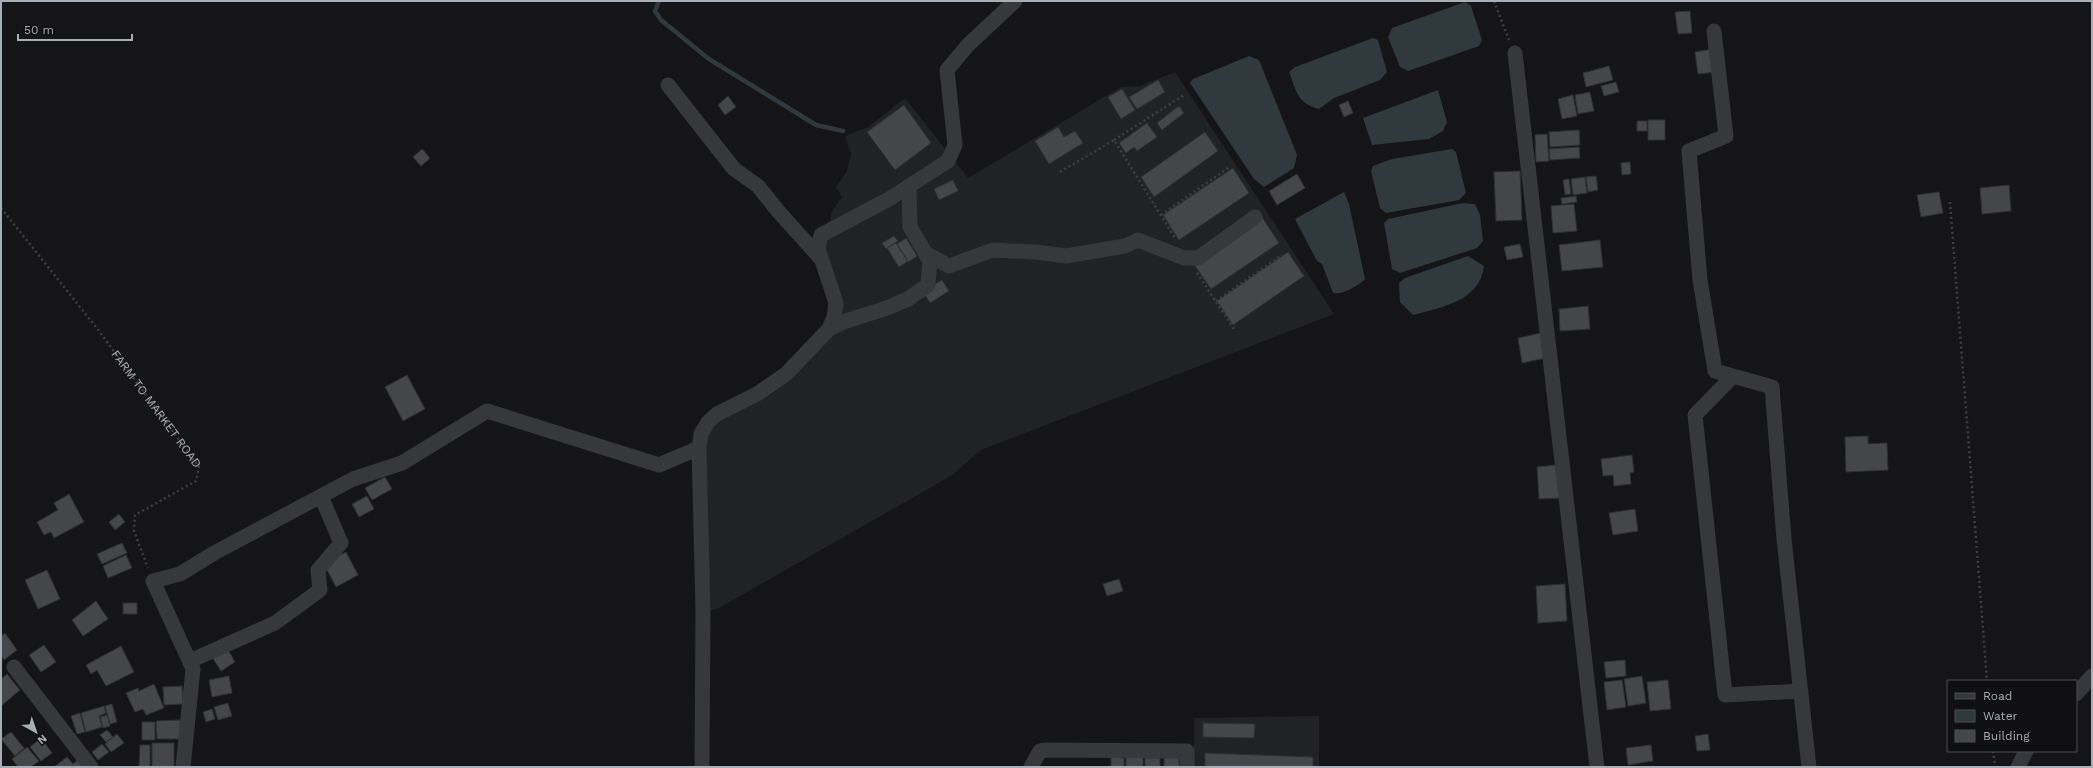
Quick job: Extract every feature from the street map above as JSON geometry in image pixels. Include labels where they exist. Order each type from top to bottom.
[{"type":"street","points":[[702,767],[703,611],[699,448],[701,434],[708,422],[717,414],[757,394],[786,374],[829,329],[834,317],[836,303],[824,262],[818,248],[821,235],[835,230],[909,188],[948,161],[955,145],[947,70],[968,45],[1015,1]]},
{"type":"street","points":[[1714,31],[1726,136],[1689,150],[1700,280],[1716,371],[1772,387],[1784,540],[1809,767]]},
{"type":"street","points":[[1515,53],[1597,767]]},
{"type":"street","points":[[668,85],[734,169],[758,186],[778,211],[824,262]]},
{"type":"street","points":[[829,329],[846,321],[908,299],[928,285],[930,261],[910,227],[909,188]]},
{"type":"street","points":[[925,253],[948,266],[993,250],[1036,252],[1066,256],[1125,246],[1138,240],[1187,258],[1198,258],[1255,217]]},
{"type":"street","points":[[1733,376],[1695,415],[1725,695],[1801,691]]},
{"type":"street","points":[[183,767],[193,669],[153,581],[180,574],[216,552],[352,479],[402,463],[487,411],[659,465],[699,448]]},
{"type":"street","points":[[190,662],[275,623],[320,590],[318,570],[341,543],[321,496]]},
{"type":"street","points":[[14,667],[91,767]]},
{"type":"street","points":[[2077,693],[2092,676]]},
{"type":"street","points":[[1031,767],[1040,751],[1047,750],[1187,751],[1187,767]]},
{"type":"street","points":[[2018,767],[2026,752]]},
{"type":"path","points":[[1494,1],[1515,53]]},
{"type":"path","points":[[1060,172],[1114,140],[1184,95]]},
{"type":"path","points":[[1114,140],[1187,258],[1234,329]]},
{"type":"path","points":[[1161,216],[1228,168]]},
{"type":"path","points":[[1950,202],[1987,680]]},
{"type":"path","name":"FARM TO MARKET ROAD","points":[[1,208],[96,327],[199,467],[196,481],[135,515],[134,531],[153,581]]},
{"type":"path","points":[[1216,301],[1282,255]]},
{"type":"path","points":[[1993,752],[1994,767]]},
{"type":"shaded area","points":[[1175,72],[1334,314],[981,450],[951,476],[717,609],[707,611],[703,434],[831,332],[824,251],[832,211],[842,197],[836,187],[847,171],[851,154],[845,136],[868,127],[905,98],[968,178],[1121,87],[1140,86]]},
{"type":"shaded area","points":[[1319,716],[1319,767],[1194,767],[1194,718]]},
{"type":"water","points":[[1465,2],[1471,6],[1482,40],[1479,46],[1408,71],[1400,67],[1388,37],[1392,28]]},
{"type":"water","points":[[1373,38],[1378,40],[1387,72],[1380,80],[1334,98],[1319,109],[1306,104],[1302,100],[1296,91],[1289,72],[1295,67]]},
{"type":"water","points":[[1249,56],[1259,60],[1297,155],[1294,168],[1264,187],[1254,179],[1190,83],[1193,79]]},
{"type":"water","points":[[1438,90],[1447,122],[1443,131],[1429,139],[1372,145],[1363,118]]},
{"type":"water","points":[[1452,149],[1456,152],[1466,193],[1459,200],[1386,213],[1380,208],[1371,171],[1373,166],[1392,159]]},
{"type":"water","points":[[1344,192],[1349,204],[1365,279],[1341,293],[1333,293],[1322,264],[1317,261],[1295,219]]},
{"type":"water","points":[[1463,203],[1475,204],[1480,215],[1483,241],[1477,248],[1400,273],[1392,269],[1384,223],[1388,219]]},
{"type":"water","points":[[1468,256],[1484,266],[1481,278],[1467,295],[1458,301],[1413,315],[1400,302],[1399,283],[1405,278]]},
{"type":"building","points":[[1690,11],[1692,33],[1678,34],[1675,12]]},
{"type":"building","points":[[1713,49],[1716,72],[1698,74],[1695,52]]},
{"type":"building","points":[[1609,66],[1613,80],[1586,87],[1583,73]]},
{"type":"building","points":[[1158,80],[1165,92],[1137,109],[1129,97]]},
{"type":"building","points":[[1616,82],[1619,92],[1604,96],[1601,86]]},
{"type":"building","points":[[1122,89],[1135,110],[1121,119],[1108,97]]},
{"type":"building","points":[[1590,92],[1594,111],[1578,114],[1575,95]]},
{"type":"building","points":[[1573,95],[1577,116],[1562,119],[1558,99]]},
{"type":"building","points":[[728,96],[736,107],[725,115],[718,105]]},
{"type":"building","points":[[1348,101],[1353,113],[1344,117],[1339,105]]},
{"type":"building","points":[[904,105],[931,143],[895,170],[867,132]]},
{"type":"building","points":[[1179,106],[1184,113],[1162,130],[1157,123]]},
{"type":"building","points":[[1648,120],[1665,120],[1665,140],[1648,140]]},
{"type":"building","points":[[1637,121],[1647,121],[1647,131],[1637,131]]},
{"type":"building","points":[[1147,123],[1157,137],[1137,151],[1134,147],[1126,153],[1119,143]]},
{"type":"building","points":[[1058,127],[1064,137],[1075,131],[1083,143],[1049,164],[1035,141]]},
{"type":"building","points":[[1579,130],[1580,145],[1550,147],[1549,132]]},
{"type":"building","points":[[1205,132],[1218,151],[1154,197],[1141,177]]},
{"type":"building","points":[[1547,134],[1549,161],[1536,162],[1535,135]]},
{"type":"building","points":[[1579,147],[1580,158],[1550,160],[1549,149]]},
{"type":"building","points":[[422,149],[430,158],[421,166],[413,157]]},
{"type":"building","points":[[1630,162],[1631,174],[1622,175],[1621,163]]},
{"type":"building","points":[[1233,168],[1249,193],[1179,240],[1163,215]]},
{"type":"building","points":[[1520,171],[1522,220],[1496,221],[1494,172]]},
{"type":"building","points":[[1297,174],[1305,188],[1277,205],[1269,191]]},
{"type":"building","points":[[1596,176],[1598,190],[1588,192],[1586,177]]},
{"type":"building","points":[[1585,177],[1587,193],[1573,195],[1571,179]]},
{"type":"building","points":[[1569,179],[1571,194],[1565,195],[1563,180]]},
{"type":"building","points":[[953,180],[958,191],[939,200],[934,189]]},
{"type":"building","points":[[2009,185],[2011,211],[1982,214],[1980,188]]},
{"type":"building","points":[[1939,192],[1943,213],[1921,217],[1917,195]]},
{"type":"building","points":[[1576,196],[1577,202],[1562,204],[1561,198]]},
{"type":"building","points":[[1574,204],[1577,231],[1553,233],[1551,206]]},
{"type":"building","points":[[1262,217],[1279,243],[1211,289],[1193,263]]},
{"type":"building","points":[[894,236],[898,241],[886,249],[882,243]]},
{"type":"building","points":[[906,238],[917,256],[908,262],[897,244]]},
{"type":"building","points":[[1600,240],[1603,267],[1562,271],[1559,245]]},
{"type":"building","points":[[896,243],[908,261],[899,267],[887,248]]},
{"type":"building","points":[[1520,244],[1523,257],[1507,260],[1504,247]]},
{"type":"building","points":[[1288,252],[1304,276],[1233,325],[1217,301]]},
{"type":"building","points":[[942,280],[949,291],[930,303],[923,291]]},
{"type":"building","points":[[1588,306],[1590,329],[1560,331],[1559,309]]},
{"type":"building","points":[[1541,333],[1546,358],[1522,363],[1518,338]]},
{"type":"building","points":[[407,375],[425,409],[403,421],[385,387]]},
{"type":"building","points":[[1868,436],[1868,444],[1887,443],[1888,470],[1846,472],[1845,437]]},
{"type":"building","points":[[1632,455],[1634,472],[1630,473],[1631,484],[1614,486],[1613,475],[1603,476],[1601,459]]},
{"type":"building","points":[[1556,465],[1560,498],[1539,499],[1537,467]]},
{"type":"building","points":[[385,477],[392,489],[372,500],[365,488]]},
{"type":"building","points":[[69,494],[84,522],[54,538],[51,532],[44,535],[37,522],[58,510],[54,503]]},
{"type":"building","points":[[367,496],[374,509],[359,517],[352,504]]},
{"type":"building","points":[[1635,509],[1638,531],[1613,535],[1609,513]]},
{"type":"building","points":[[119,514],[125,522],[115,530],[109,522]]},
{"type":"building","points":[[122,543],[127,553],[102,564],[97,554]]},
{"type":"building","points":[[346,552],[358,575],[336,587],[324,564]]},
{"type":"building","points":[[126,555],[132,568],[108,578],[103,566]]},
{"type":"building","points":[[47,570],[60,599],[38,609],[25,580]]},
{"type":"building","points":[[1119,579],[1123,591],[1107,596],[1103,584]]},
{"type":"building","points":[[1565,584],[1567,621],[1538,623],[1536,586]]},
{"type":"building","points":[[96,601],[108,619],[83,636],[72,620]]},
{"type":"building","points":[[123,603],[137,603],[137,614],[123,614]]},
{"type":"building","points":[[5,633],[17,650],[4,660],[1,655],[1,636]]},
{"type":"building","points":[[44,645],[56,662],[41,672],[29,655]]},
{"type":"building","points":[[121,646],[134,672],[106,686],[97,670],[91,674],[86,665]]},
{"type":"building","points":[[227,648],[235,662],[221,671],[212,657]]},
{"type":"building","points":[[1625,660],[1626,676],[1606,678],[1604,662]]},
{"type":"building","points":[[7,674],[20,690],[1,706],[1,679]]},
{"type":"building","points":[[229,676],[232,693],[212,697],[209,680]]},
{"type":"building","points":[[1642,676],[1646,703],[1628,706],[1624,679]]},
{"type":"building","points":[[1622,680],[1626,707],[1607,710],[1604,682]]},
{"type":"building","points":[[1668,680],[1671,709],[1650,711],[1647,682]]},
{"type":"building","points":[[154,684],[164,708],[146,715],[143,709],[135,712],[126,693],[138,688],[139,691]]},
{"type":"building","points":[[182,686],[183,704],[164,705],[163,687]]},
{"type":"building","points":[[228,703],[232,716],[218,720],[214,707]]},
{"type":"building","points":[[112,704],[117,722],[110,724],[105,706]]},
{"type":"building","points":[[104,706],[106,713],[99,716],[102,727],[86,732],[81,713]]},
{"type":"building","points":[[212,709],[215,719],[206,722],[203,712]]},
{"type":"building","points":[[80,713],[85,732],[77,734],[71,716]]},
{"type":"building","points":[[107,715],[110,726],[103,728],[100,717]]},
{"type":"building","points":[[180,720],[181,739],[157,739],[156,721]]},
{"type":"building","points":[[142,722],[155,722],[155,740],[142,740]]},
{"type":"building","points":[[1203,723],[1255,724],[1254,738],[1203,737]]},
{"type":"building","points":[[107,730],[113,737],[106,742],[100,735]]},
{"type":"building","points":[[11,732],[24,748],[15,756],[1,739]]},
{"type":"building","points":[[117,734],[124,743],[111,752],[105,744]]},
{"type":"building","points":[[1708,734],[1710,750],[1697,751],[1695,736]]},
{"type":"building","points":[[41,738],[52,753],[41,761],[30,747]]},
{"type":"building","points":[[152,743],[174,743],[174,767],[152,767]]},
{"type":"building","points":[[102,744],[109,752],[98,760],[92,752]]},
{"type":"building","points":[[140,745],[150,745],[150,767],[139,767]]},
{"type":"building","points":[[1651,745],[1653,761],[1628,765],[1626,748]]},
{"type":"building","points":[[27,747],[39,761],[31,767],[18,767],[12,759]]},
{"type":"building","points":[[1205,753],[1313,757],[1313,767],[1205,767]]},
{"type":"building","points":[[67,757],[73,764],[80,758],[87,767],[54,767]]},
{"type":"building","points":[[1111,757],[1124,758],[1124,767],[1111,767]]},
{"type":"building","points":[[1126,757],[1143,757],[1143,767],[1126,767]]},
{"type":"building","points":[[1164,757],[1179,757],[1179,767],[1164,767]]},
{"type":"building","points":[[1145,758],[1160,758],[1160,767],[1145,767]]},
{"type":"waterway","points":[[659,1],[655,11],[661,20],[709,59],[816,125],[843,131]]}]
